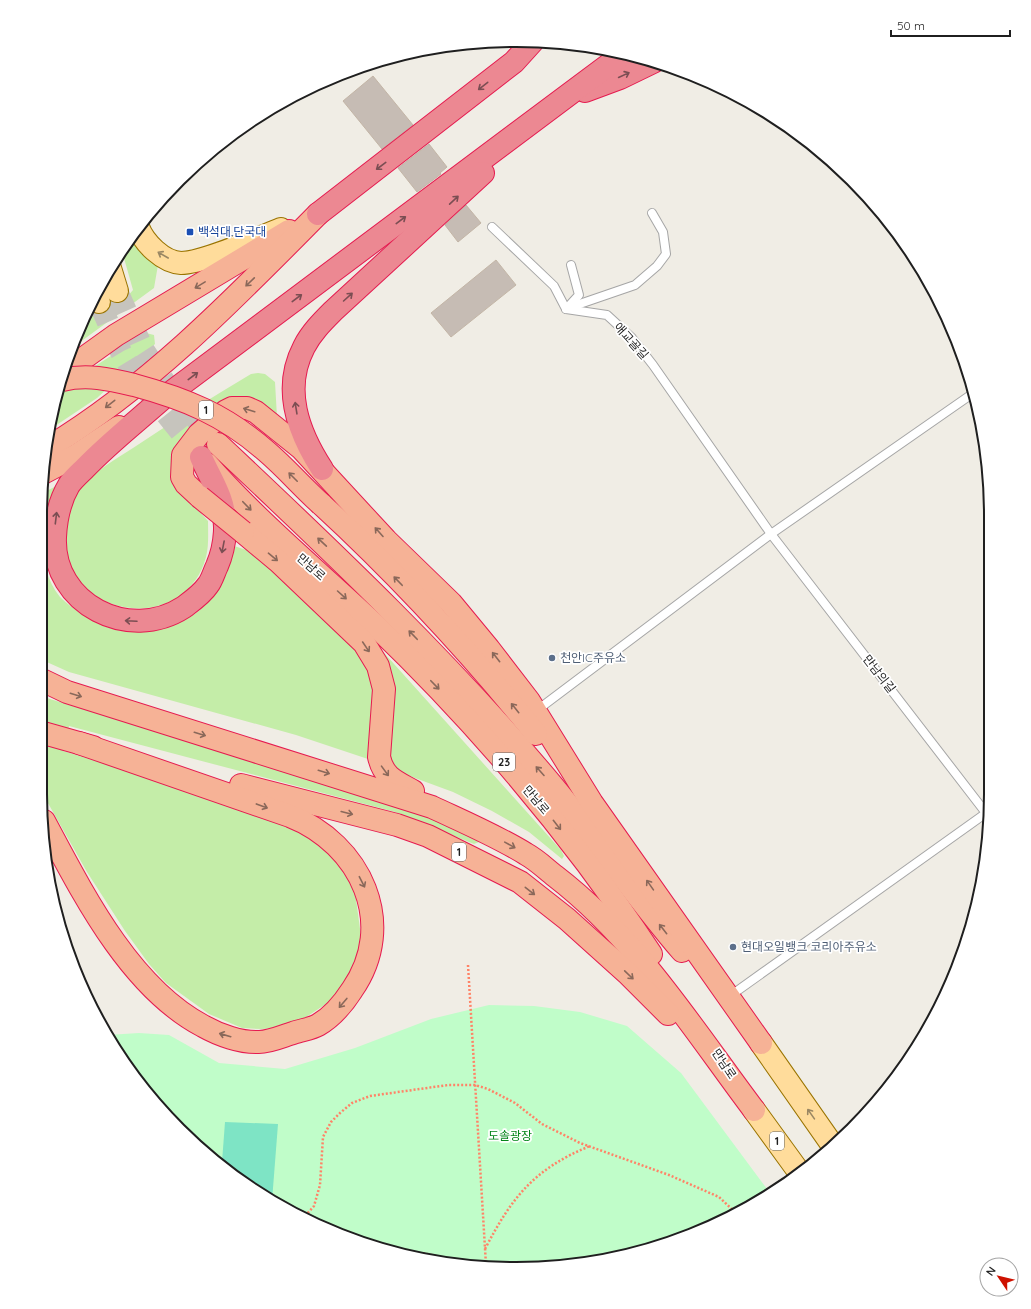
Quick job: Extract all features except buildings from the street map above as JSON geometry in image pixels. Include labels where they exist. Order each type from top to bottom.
[{"type":"highway","points":[[514,62],[527,47]]},
{"type":"highway","points":[[74,362],[116,335],[318,214],[514,62],[538,48]]},
{"type":"highway","points":[[50,469],[77,454],[162,399],[616,58]]},
{"type":"highway","points":[[322,469],[308,447],[299,427],[295,406],[294,386],[296,367],[304,347],[316,329],[333,311],[562,100],[620,78],[645,66]]},
{"type":"highway","points":[[53,444],[76,430],[147,375],[188,340],[254,278],[318,214]]},
{"type":"highway","name":"1","points":[[68,379],[83,376],[107,379],[160,392],[214,413],[235,426],[268,452],[412,595],[506,697],[592,803],[761,1043]]},
{"type":"highway","points":[[162,399],[92,460],[69,485],[56,514],[54,550],[62,575],[80,599],[103,614],[123,620],[147,622],[175,613],[193,601],[208,585],[221,555],[225,534],[221,499],[209,451]]},
{"type":"highway","points":[[592,803],[536,711],[489,648],[451,603],[386,540],[322,469],[277,427],[256,412],[247,408],[232,408],[226,411],[198,434],[183,455],[182,477],[186,484],[279,562],[364,643],[378,666],[384,689],[378,757],[384,773],[392,780],[527,855],[572,889],[610,925],[644,964],[754,1110]]},
{"type":"highway","name":"만남로","points":[[209,451],[339,558],[473,696],[552,786],[665,932],[761,1043]]},
{"type":"highway","name":"만남로","points":[[209,451],[260,520],[375,626],[434,685],[482,737],[552,819],[632,926],[754,1110]]},
{"type":"highway","points":[[47,682],[67,692],[425,805],[484,831]]},
{"type":"highway","name":"1","points":[[47,734],[397,825],[428,836],[520,882],[567,919],[627,973],[665,1010],[754,1110]]},
{"type":"highway","points":[[49,829],[80,888],[122,952],[152,987],[175,1007],[202,1026],[220,1034],[239,1039],[259,1042],[278,1038],[317,1026],[343,1003],[356,984],[366,962],[371,942],[373,917],[369,897],[352,864],[339,848],[319,831],[290,816],[79,743]]},
{"type":"main road","points":[[141,235],[154,250],[166,258],[181,263],[205,258],[318,214]]},
{"type":"main road","name":"만남로","points":[[761,1043],[829,1141]]},
{"type":"main road","name":"만남로","points":[[754,1110],[796,1168]]},
{"type":"lane","points":[[514,62],[531,48]]},
{"type":"lane","points":[[566,309],[634,285],[657,266],[666,254],[663,232],[652,213]]},
{"type":"lane","points":[[492,227],[554,286],[566,309]]},
{"type":"lane","points":[[566,309],[579,295],[571,265]]},
{"type":"lane","name":"애교골길","points":[[566,309],[607,315],[632,338],[653,365],[771,534]]},
{"type":"lane","points":[[536,711],[771,534],[969,396]]},
{"type":"lane","name":"만남의길","points":[[771,534],[984,806]]},
{"type":"lane","name":"만남의길","points":[[729,997],[983,815]]},
{"type":"path","points":[[468,965],[486,1261]]},
{"type":"path","points":[[307,1214],[314,1206],[320,1185],[323,1137],[331,1122],[352,1103],[370,1096],[448,1085],[475,1085],[488,1089],[516,1103],[542,1124],[590,1146],[669,1175],[719,1198],[732,1209]]},
{"type":"path","points":[[485,1250],[502,1216],[521,1191],[543,1170],[575,1152],[590,1146]]},
{"type":"green space","points":[[135,243],[158,265],[154,288],[81,341],[91,317],[126,298],[133,290],[124,258]]},
{"type":"green space","points":[[146,333],[154,335],[155,344],[97,398],[56,426],[66,385]]},
{"type":"green space","points":[[251,374],[265,374],[275,382],[277,417],[225,401],[177,487],[208,521],[207,553],[193,583],[174,600],[150,608],[125,607],[101,599],[81,584],[68,562],[65,533],[70,508],[75,496],[82,486],[99,470],[177,419]]},
{"type":"green space","points":[[58,485],[47,507],[48,490]]},
{"type":"green space","points":[[234,546],[259,554],[365,658],[374,693],[368,759],[296,735],[69,672],[47,662],[47,574],[60,597],[74,609],[93,621],[120,630],[148,630],[181,622],[200,610],[211,597],[221,580]]},
{"type":"green space","points":[[377,645],[561,850],[564,856],[562,859],[529,832],[492,811],[453,792],[396,771],[390,761]]},
{"type":"green space","points":[[47,698],[393,803],[451,826],[475,838],[479,842],[474,844],[395,812],[69,726],[63,751],[165,780],[291,822],[333,854],[355,892],[361,936],[360,953],[353,974],[329,1002],[300,1021],[279,1028],[242,1028],[209,1014],[166,983],[149,964],[125,931],[87,872],[47,802]]},
{"type":"green space","name":"도솔광장","points":[[489,1005],[534,1006],[580,1012],[627,1026],[681,1073],[767,1189],[723,1214],[666,1237],[637,1246],[577,1258],[516,1262],[485,1261],[454,1258],[394,1246],[365,1237],[308,1214],[255,1183],[230,1165],[184,1125],[163,1102],[144,1079],[114,1035],[139,1033],[169,1035],[219,1063],[285,1069],[355,1048],[431,1019]]},
{"type":"green space","points":[[225,1122],[278,1124],[273,1194],[255,1183],[222,1159]]},
{"type":"tunnel","points":[[117,291],[143,349],[166,384],[217,443]]},
{"type":"tunnel","points":[[99,302],[121,352],[136,377],[201,457]]},
{"type":"place","name":"백석대.단국대","points":[[190,232]]},
{"type":"place","name":"천안IC주유소","points":[[552,658]]},
{"type":"place","name":"현대오일뱅크 코리아주유소","points":[[733,947]]}]
